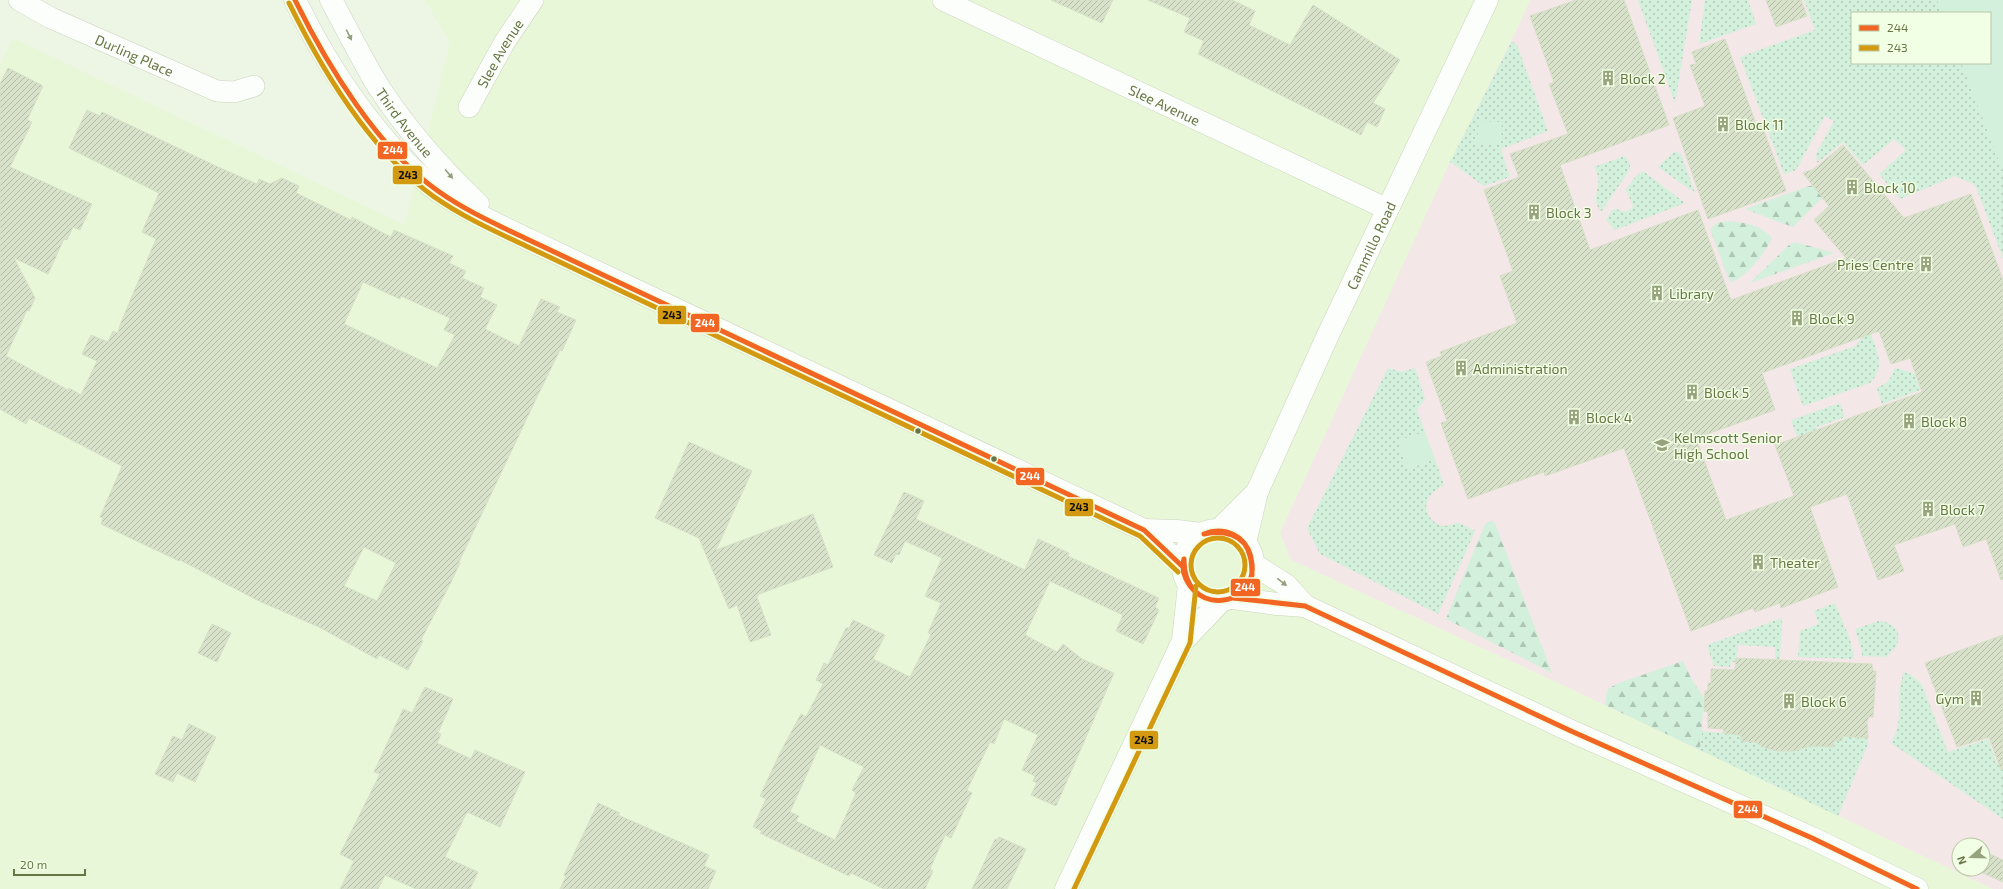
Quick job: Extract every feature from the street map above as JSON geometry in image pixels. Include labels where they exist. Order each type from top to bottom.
[{"type":"main road","name":"Third Avenue","points":[[295,0],[326,59],[348,94],[382,137],[408,166],[438,190],[502,228],[1144,530],[1186,576]]},
{"type":"main road","name":"Third Avenue","points":[[332,0],[374,79],[406,124],[454,181],[502,228]]},
{"type":"main road","name":"Cammillo Road","points":[[1245,543],[1257,492],[1387,208],[1487,0]]},
{"type":"main road","name":"Cammillo Road","points":[[1210,532],[1257,492]]},
{"type":"main road","name":"Third Avenue","points":[[1144,530],[1210,532]]},
{"type":"main road","points":[[1066,889],[1183,641],[1227,599],[1244,591],[1249,582],[1253,564],[1251,553],[1245,543],[1237,536],[1210,532],[1187,548],[1183,641]]},
{"type":"main road","points":[[1253,564],[1286,585],[1306,606],[1571,731],[1812,838],[1917,889]]},
{"type":"main road","points":[[1186,576],[1203,597],[1306,606]]},
{"type":"street","name":"Durling Place","points":[[19,0],[51,18],[217,91],[234,92],[254,86]]},
{"type":"street","name":"Slee Avenue","points":[[469,107],[504,43],[533,0]]},
{"type":"street","name":"Slee Avenue","points":[[943,0],[1387,208]]},
{"type":"shaded area","points":[[425,0],[1531,0],[1361,356],[1280,533],[1291,560],[1567,687],[1951,869],[1951,877],[1968,877],[1993,889],[0,889],[0,65],[13,38],[405,225],[450,42]]},
{"type":"shaded area","name":"Kelmscott Senior High School","points":[[1530,0],[2003,0],[2003,889],[1993,889],[1968,877],[1991,877],[1991,837],[1951,837],[1951,869],[1567,687],[1291,560],[1280,533],[1450,162],[1519,25]]},
{"type":"green space","points":[[1638,0],[1692,0],[1675,103]]},
{"type":"green space","points":[[1705,0],[1748,0],[1756,24],[1699,44]]},
{"type":"green space","points":[[1804,0],[2003,0],[2003,258],[1975,185],[1955,176],[1900,199],[1879,174],[1906,150],[1894,139],[1863,165],[1843,142],[1817,163],[1816,154],[1834,121],[1825,116],[1796,170],[1784,174],[1740,57],[1815,30]]},
{"type":"green space","points":[[1937,0],[2003,0],[2003,171],[1961,64],[1991,64],[1991,12],[1942,12]]},
{"type":"green space","points":[[1512,41],[1517,45],[1548,131],[1501,149],[1510,177],[1484,186],[1450,162]]},
{"type":"green space","points":[[1479,121],[1502,122],[1501,145],[1477,143]]},
{"type":"green space","points":[[1675,151],[1681,154],[1695,193],[1658,167]]},
{"type":"green space","points":[[1625,156],[1630,164],[1630,169],[1601,212],[1596,202],[1599,181],[1598,174],[1594,167]]},
{"type":"green space","points":[[1643,171],[1685,203],[1615,230],[1606,220],[1612,210],[1616,209],[1626,212],[1632,208],[1633,205],[1626,190],[1635,177]]},
{"type":"green space","points":[[1817,185],[1823,197],[1793,227],[1745,209],[1809,186]]},
{"type":"green space","points":[[1728,221],[1752,225],[1767,233],[1772,238],[1760,257],[1748,271],[1736,280],[1730,282],[1710,229],[1717,223]]},
{"type":"green space","points":[[1795,242],[1834,253],[1750,283],[1789,245]]},
{"type":"green space","points":[[1870,332],[1879,358],[1879,365],[1875,377],[1870,383],[1803,406],[1790,369],[1856,346],[1864,334]]},
{"type":"green space","points":[[1388,368],[1402,372],[1415,368],[1425,399],[1417,410],[1425,432],[1398,441],[1408,469],[1435,459],[1444,485],[1433,492],[1429,497],[1426,507],[1427,513],[1430,518],[1439,525],[1447,526],[1459,523],[1475,531],[1438,614],[1320,554],[1307,528]]},
{"type":"green space","points":[[1895,368],[1914,373],[1920,390],[1882,404],[1877,388],[1888,382]]},
{"type":"green space","points":[[1840,403],[1845,417],[1816,427],[1835,479],[1815,486],[1791,420]]},
{"type":"green space","points":[[1425,432],[1435,459],[1408,469],[1398,441]]},
{"type":"green space","points":[[1490,521],[1494,522],[1496,526],[1552,673],[1446,619],[1485,524]]},
{"type":"green space","points":[[1835,603],[1849,637],[1854,659],[1798,657],[1800,631],[1819,624],[1814,611]]},
{"type":"green space","points":[[1782,618],[1780,659],[1775,659],[1775,647],[1738,645],[1736,662],[1731,662],[1730,667],[1714,666],[1707,645]]},
{"type":"green space","points":[[1879,621],[1887,622],[1896,629],[1898,637],[1895,648],[1887,657],[1862,656],[1862,651],[1855,629]]},
{"type":"green space","points":[[1683,661],[1691,678],[1704,698],[1700,750],[1605,705],[1607,690],[1616,684]]},
{"type":"green space","points":[[1904,672],[1911,675],[1921,683],[1948,752],[1988,739],[1997,764],[2003,762],[2003,819],[1891,743],[1898,725],[1901,681]]},
{"type":"green space","points":[[1702,731],[1741,735],[1741,741],[1754,742],[1766,748],[1778,751],[1793,751],[1810,746],[1832,747],[1833,740],[1841,741],[1842,736],[1868,738],[1868,744],[1838,816],[1700,750]]},
{"type":"building","points":[[1051,0],[1113,0],[1102,23]]},
{"type":"building","points":[[1148,0],[1232,0],[1255,11],[1249,25],[1290,45],[1313,5],[1400,60],[1373,103],[1385,109],[1377,127],[1367,122],[1361,135],[1198,54],[1204,41],[1184,32],[1190,18]]},
{"type":"building","points":[[1576,0],[1624,0],[1669,125],[1560,165],[1590,250],[1698,210],[1731,300],[1846,258],[1814,220],[1829,206],[1803,173],[1814,169],[1843,145],[1904,218],[1971,194],[2003,280],[2003,579],[2001,580],[1986,539],[1963,547],[1955,524],[1894,545],[1904,571],[1878,580],[1847,494],[1810,507],[1838,587],[1781,608],[1780,603],[1755,612],[1753,608],[1691,631],[1624,448],[1545,476],[1544,472],[1468,499],[1441,423],[1447,421],[1426,362],[1442,356],[1440,352],[1517,323],[1500,276],[1513,271],[1484,190],[1519,177],[1510,154],[1568,134],[1549,84],[1554,82],[1530,16]],"holes":[[[1879,331],[1891,364],[1910,358],[1922,392],[1775,445],[1794,496],[1726,520],[1696,438],[1775,410],[1762,373]]]},
{"type":"building","points":[[1766,0],[1801,0],[1807,16],[1776,27]]},
{"type":"building","name":"Block 11","points":[[1725,39],[1756,124],[1761,123],[1786,191],[1708,219],[1673,118],[1705,106],[1690,65],[1696,64],[1692,52]]},
{"type":"building","points":[[8,68],[43,86],[27,120],[32,122],[10,167],[92,204],[80,230],[73,227],[67,240],[64,239],[48,274],[14,258],[35,298],[29,311],[27,310],[6,356],[68,390],[69,388],[81,395],[97,361],[82,354],[91,335],[108,342],[113,331],[118,333],[156,239],[142,232],[159,193],[69,148],[87,110],[100,116],[102,112],[257,184],[259,179],[270,184],[282,178],[299,186],[296,193],[351,220],[352,217],[391,237],[394,230],[453,256],[449,263],[466,271],[462,278],[484,288],[480,297],[497,305],[485,329],[519,346],[541,299],[560,307],[557,312],[576,320],[562,351],[560,350],[536,399],[459,562],[460,563],[421,640],[423,641],[408,670],[379,655],[377,659],[319,627],[259,601],[180,560],[179,561],[101,524],[103,518],[100,517],[122,466],[29,418],[26,424],[0,409],[0,84]],"holes":[[[363,282],[400,299],[401,296],[450,318],[444,330],[455,335],[437,368],[344,324]],[[364,547],[396,563],[377,601],[344,586]]]},
{"type":"building","points":[[689,442],[752,471],[716,550],[813,514],[833,567],[759,594],[757,597],[771,635],[750,642],[737,605],[729,609],[699,538],[655,518]]},
{"type":"building","points":[[904,492],[924,501],[916,519],[1025,570],[1038,539],[1069,553],[1068,556],[1159,598],[1155,607],[1159,610],[1143,644],[1116,631],[1123,615],[1050,581],[1025,635],[1057,652],[1063,644],[1082,659],[1114,673],[1056,806],[1031,795],[1037,783],[1033,781],[1035,776],[1022,770],[1038,735],[1004,719],[994,744],[990,742],[967,790],[972,793],[951,838],[945,835],[930,869],[933,871],[925,889],[884,889],[851,873],[849,876],[760,833],[762,831],[753,827],[766,799],[760,796],[780,753],[801,714],[806,717],[823,684],[816,680],[824,663],[828,665],[846,628],[849,628],[853,620],[885,635],[873,659],[910,677],[931,634],[928,633],[941,603],[925,596],[942,558],[905,541],[899,555],[896,554],[892,563],[874,555]],"holes":[[[820,745],[864,767],[852,790],[856,793],[835,840],[796,821],[799,816],[790,812]]]},
{"type":"building","points":[[212,624],[231,633],[217,662],[198,653]]},
{"type":"building","name":"Gym","points":[[2003,635],[2003,769],[2001,770],[1989,737],[1957,747],[1925,663]]},
{"type":"building","name":"Block 6","points":[[1736,658],[1872,664],[1873,671],[1876,671],[1873,717],[1869,717],[1867,721],[1868,738],[1842,736],[1842,741],[1834,740],[1833,747],[1810,746],[1793,751],[1778,751],[1766,748],[1755,742],[1741,741],[1741,735],[1723,733],[1724,729],[1708,728],[1708,712],[1704,711],[1705,691],[1708,691],[1708,683],[1711,683],[1711,669],[1735,670]]},
{"type":"building","points":[[425,687],[453,699],[438,733],[441,734],[437,743],[471,759],[475,750],[525,772],[500,827],[467,812],[445,857],[478,872],[470,889],[416,889],[385,875],[378,889],[340,889],[354,861],[340,854],[380,774],[374,772],[403,709],[412,713]]},
{"type":"building","points":[[189,724],[216,737],[195,782],[177,773],[173,782],[155,774],[173,736],[182,740]]},
{"type":"building","points":[[598,803],[620,813],[618,815],[709,855],[704,866],[716,871],[708,889],[560,889],[566,876],[564,875]]},
{"type":"building","points":[[999,837],[1026,849],[1007,889],[972,889],[995,839],[997,840]]},
{"type":"building","points":[[1991,855],[2003,860],[2003,882],[1991,877]]},
{"type":"transit line","name":"244","points":[[295,0],[322,51],[356,104],[395,153],[438,191],[482,217],[529,240],[1144,530],[1183,567]]},
{"type":"transit line","name":"243","points":[[289,3],[317,55],[350,108],[389,156],[410,178],[433,196],[466,217],[502,235],[1140,536],[1178,572]]},
{"type":"transit line","name":"244","points":[[1184,559],[1187,578],[1195,591],[1206,598],[1220,600],[1232,598],[1243,590],[1250,579],[1252,564],[1247,546],[1231,533],[1217,531],[1204,534]]},
{"type":"transit line","name":"244","points":[[1204,534],[1225,533],[1232,535],[1243,542],[1251,558],[1252,575]]},
{"type":"transit line","name":"243","points":[[1213,538],[1223,538],[1233,542],[1241,550],[1245,560],[1245,565],[1245,570],[1241,580],[1233,588],[1223,592],[1213,592],[1203,588],[1195,580],[1191,570],[1191,560],[1195,550],[1203,542],[1213,538]]},
{"type":"transit line","name":"244","points":[[1184,559],[1184,574],[1188,583],[1198,594]]},
{"type":"transit line","name":"243","points":[[1074,889],[1190,643],[1196,586]]},
{"type":"transit line","name":"244","points":[[1233,598],[1305,606],[1571,731],[1812,838],[1917,889]]},
{"type":"place","name":"Block 2","points":[[1608,78]]},
{"type":"place","name":"Block 11","points":[[1723,124]]},
{"type":"place","name":"Block 10","points":[[1852,187]]},
{"type":"place","name":"Block 3","points":[[1534,212]]},
{"type":"place","name":"Pries Centre","points":[[1926,264]]},
{"type":"place","name":"Library","points":[[1657,293]]},
{"type":"place","name":"Block 9","points":[[1797,318]]},
{"type":"place","name":"Administration","points":[[1461,368]]},
{"type":"place","name":"Block 5","points":[[1692,392]]},
{"type":"place","name":"Block 4","points":[[1574,417]]},
{"type":"place","name":"Block 8","points":[[1909,421]]},
{"type":"place","name":"Kelmscott Senior High School","points":[[1662,445]]},
{"type":"place","name":"Block 7","points":[[1928,509]]},
{"type":"place","name":"Theater","points":[[1758,562]]},
{"type":"place","name":"Gym","points":[[1976,698]]},
{"type":"place","name":"Block 6","points":[[1789,701]]}]
